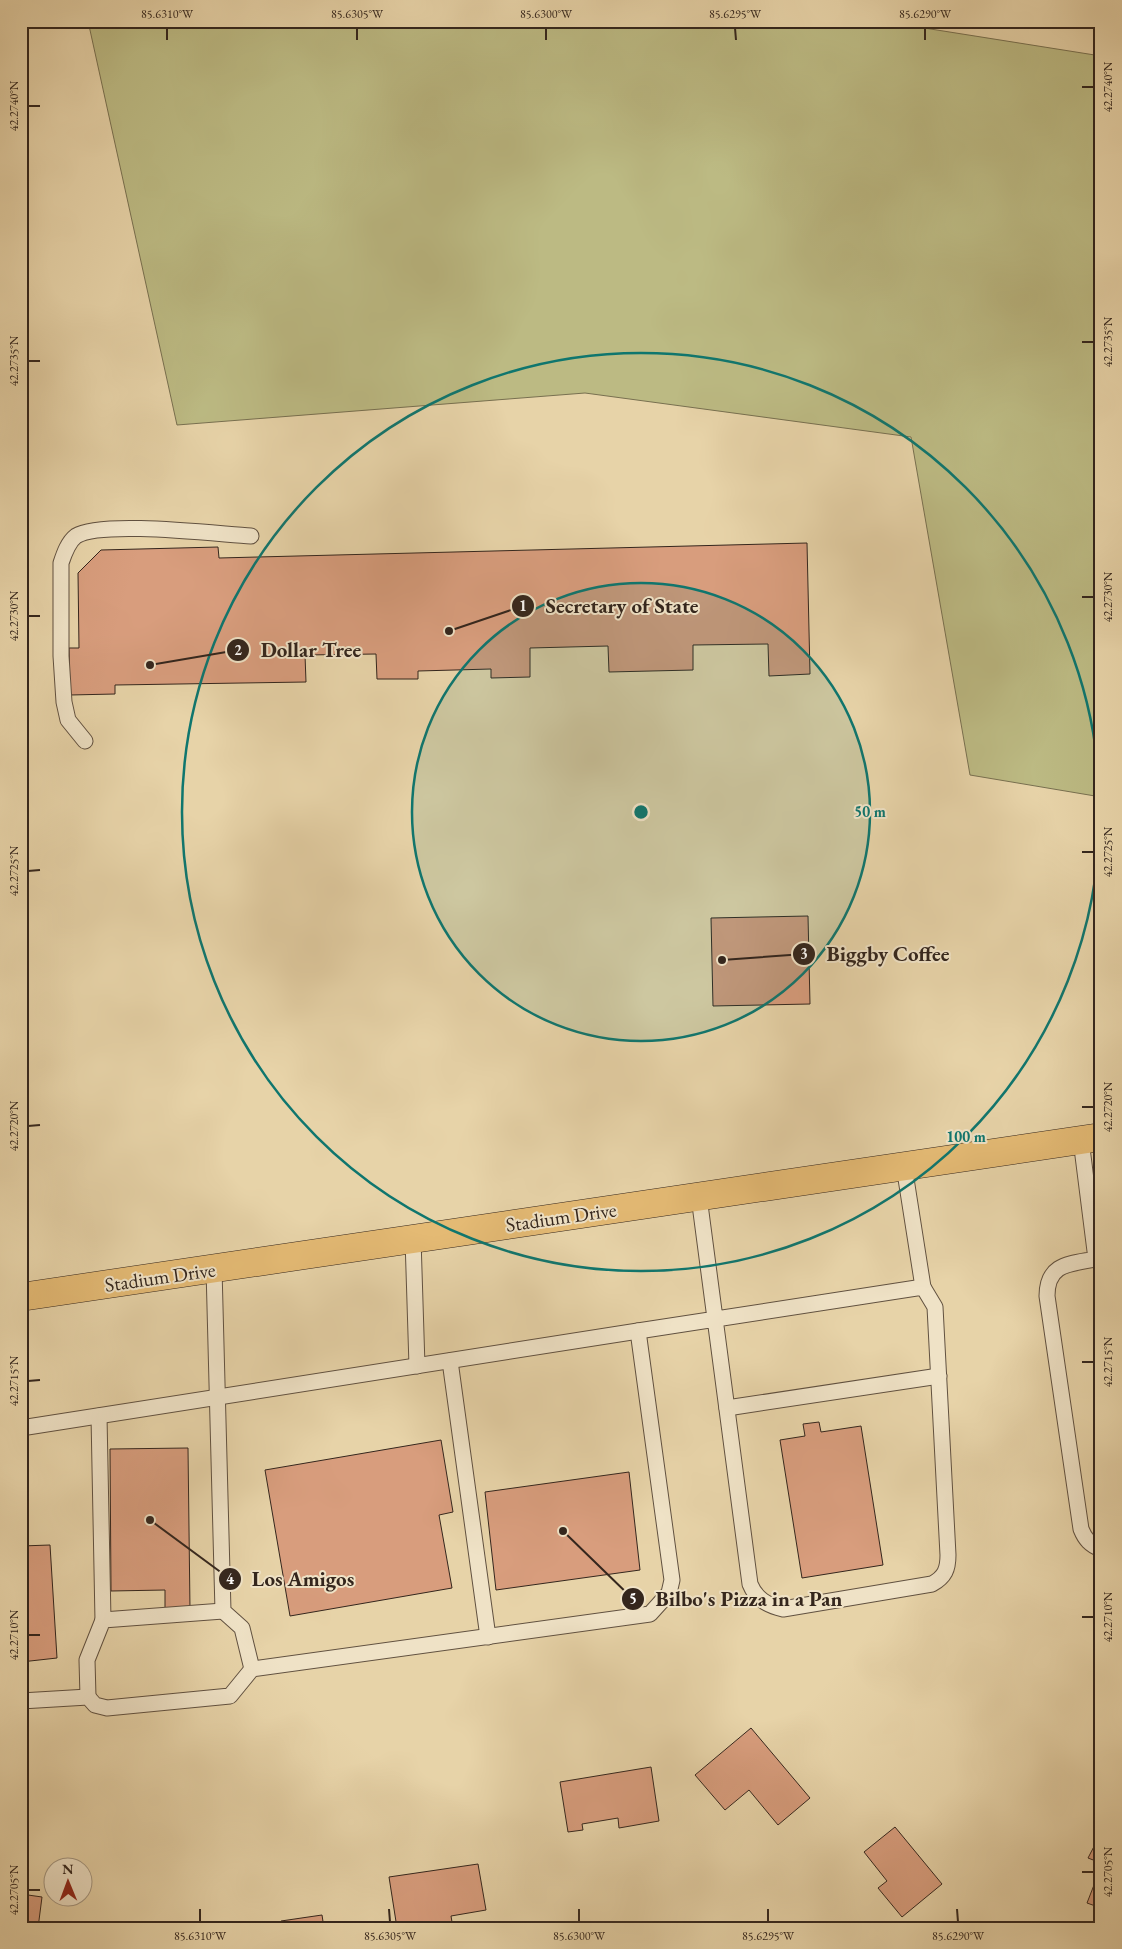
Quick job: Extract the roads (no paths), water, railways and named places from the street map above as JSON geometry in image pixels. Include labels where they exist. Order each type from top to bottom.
[{"type":"main road","name":"Stadium Drive","points":[[21,1297],[1091,1139]]},
{"type":"lane","points":[[85,741],[68,720],[64,702],[61,656],[61,563],[66,549],[75,536],[110,530],[162,529],[251,536]]},
{"type":"lane","points":[[1091,1139],[1096,1259],[1059,1267],[1050,1277],[1047,1296],[1081,1529],[1085,1538],[1092,1546],[1101,1549]]},
{"type":"lane","points":[[698,1196],[750,1584],[758,1598],[783,1608],[932,1584],[945,1574],[948,1555],[935,1307],[923,1287],[904,1166]]},
{"type":"lane","points":[[413,1239],[417,1366]]},
{"type":"lane","points":[[214,1269],[222,1611]]},
{"type":"lane","points":[[21,1428],[923,1287]]},
{"type":"lane","points":[[99,1416],[104,1620],[88,1660],[88,1697],[96,1705],[107,1708],[230,1696],[252,1669],[650,1614],[669,1593],[672,1580],[638,1331]]},
{"type":"lane","points":[[450,1361],[488,1637]]},
{"type":"lane","points":[[727,1408],[939,1376]]},
{"type":"lane","points":[[104,1620],[222,1611],[242,1628],[252,1669]]},
{"type":"lane","points":[[21,1701],[88,1697]]},
{"type":"place","name":"Secretary of State","points":[[449,631]]},
{"type":"place","name":"Dollar Tree","points":[[150,665]]},
{"type":"place","name":"Biggby Coffee","points":[[722,960]]},
{"type":"place","name":"Los Amigos","points":[[150,1520]]},
{"type":"place","name":"Bilbo's Pizza in a Pan","points":[[563,1531]]}]
